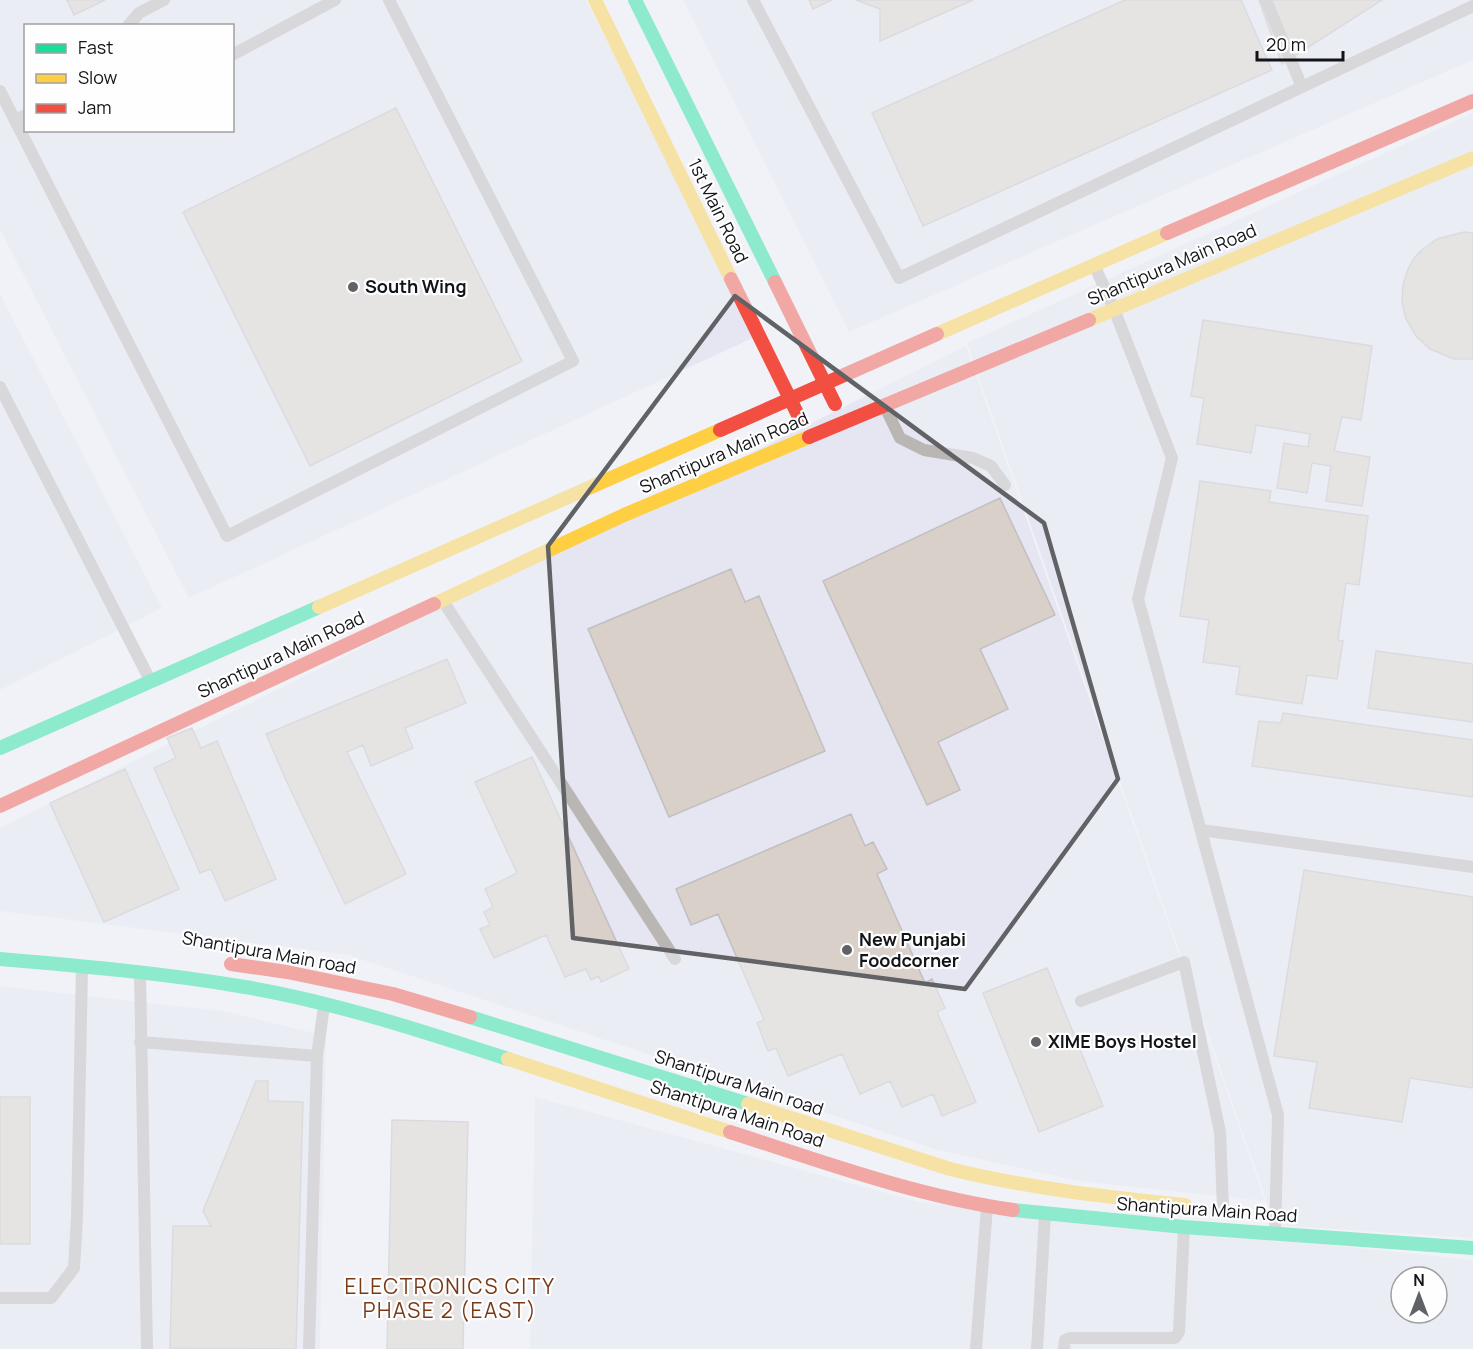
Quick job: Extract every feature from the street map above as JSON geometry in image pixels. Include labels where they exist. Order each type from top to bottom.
[{"type":"street","name":"1st Main Road","points":[[595,0],[809,437]]},
{"type":"street","name":"1st Main Road","points":[[635,0],[844,423]]},
{"type":"street","points":[[0,748],[1094,265],[1473,101]]},
{"type":"street","name":"Shantipura Main Road","points":[[0,806],[624,515],[1473,158]]},
{"type":"street","name":"Shantipura Main Road","points":[[0,958],[140,971],[246,987],[324,1004],[412,1028],[915,1190],[988,1193],[1045,1214],[1184,1227],[1473,1248]]},
{"type":"street","name":"Shantipura Main road","points":[[220,962],[287,972],[393,994],[632,1067],[950,1170],[988,1193],[1047,1188],[1190,1205]]},
{"type":"lane","points":[[130,24],[139,13],[164,0]]},
{"type":"lane","points":[[234,54],[335,0]]},
{"type":"lane","points":[[27,132],[227,536],[573,362],[389,0]]},
{"type":"lane","points":[[753,0],[899,278],[1473,6]]},
{"type":"lane","points":[[1266,0],[1302,87]]},
{"type":"lane","points":[[0,91],[20,118]]},
{"type":"lane","points":[[1094,265],[1114,309],[1172,458],[1138,599],[1278,1115],[1275,1233]]},
{"type":"lane","points":[[0,387],[151,682]]},
{"type":"lane","points":[[884,406],[900,438],[924,450],[973,458],[991,466],[1005,485]]},
{"type":"lane","points":[[442,600],[675,959]]},
{"type":"lane","points":[[1201,830],[1473,867]]},
{"type":"lane","points":[[1081,1001],[1184,962],[1220,1132],[1223,1208]]},
{"type":"lane","points":[[0,1298],[51,1298],[74,1268],[82,966]]},
{"type":"lane","points":[[140,971],[147,1349]]},
{"type":"lane","points":[[309,1349],[317,1056],[324,1004]]},
{"type":"lane","points":[[140,1042],[317,1056]]},
{"type":"lane","points":[[1037,1349],[1047,1188]]},
{"type":"lane","points":[[976,1349],[988,1193]]},
{"type":"lane","points":[[1064,1349],[1065,1340],[1070,1338],[1175,1338],[1179,1332],[1184,1227],[1190,1205]]},
{"type":"highlighted area","points":[[735,296],[1044,523],[1118,779],[965,989],[573,938],[548,546]]},
{"type":"shaded area","points":[[0,0],[586,0],[757,336],[189,598],[0,229]]},
{"type":"shaded area","points":[[683,0],[1473,0],[1473,60],[849,332]]},
{"type":"shaded area","points":[[1473,113],[1473,1238],[1275,1225],[967,343]]},
{"type":"shaded area","points":[[0,294],[162,608],[0,690]]},
{"type":"shaded area","points":[[966,346],[1265,1201],[1078,1181],[938,1150],[348,955],[0,911],[0,828]]},
{"type":"shaded area","points":[[0,986],[228,1012],[326,1036],[320,1349],[0,1349]]},
{"type":"shaded area","points":[[535,1097],[919,1202],[1473,1260],[1473,1349],[530,1349]]},
{"type":"building","points":[[67,0],[105,0],[74,15]]},
{"type":"building","points":[[809,0],[832,0],[813,9]]},
{"type":"building","points":[[856,0],[973,0],[880,41],[880,9]]},
{"type":"building","points":[[1125,0],[1241,0],[1272,70],[923,226],[872,113]]},
{"type":"building","points":[[1259,0],[1382,0],[1282,64]]},
{"type":"building","name":"South Wing","points":[[396,108],[522,361],[310,466],[183,212]]},
{"type":"building","points":[[1464,232],[1473,233],[1473,359],[1454,359],[1430,349],[1416,336],[1406,319],[1402,303],[1403,285],[1408,269],[1422,250],[1437,239]]},
{"type":"building","points":[[1203,320],[1372,346],[1361,420],[1342,417],[1334,451],[1370,457],[1362,506],[1326,501],[1331,466],[1312,463],[1307,493],[1277,488],[1284,443],[1308,447],[1310,434],[1256,425],[1251,453],[1197,444],[1204,398],[1191,396]]},
{"type":"building","points":[[1200,481],[1271,491],[1269,502],[1368,516],[1359,585],[1346,583],[1338,640],[1343,641],[1337,679],[1307,675],[1302,704],[1236,694],[1240,667],[1203,662],[1209,620],[1180,616]]},
{"type":"building","points":[[1000,498],[1055,615],[980,649],[1008,709],[938,742],[960,790],[927,805],[823,581]]},
{"type":"building","points":[[731,569],[745,602],[759,596],[825,751],[669,817],[588,629]]},
{"type":"building","points":[[1376,651],[1473,664],[1473,722],[1368,708]]},
{"type":"building","points":[[447,659],[466,703],[405,728],[413,748],[371,766],[363,745],[347,752],[406,874],[345,904],[266,734]]},
{"type":"building","points":[[1283,713],[1473,740],[1473,797],[1252,766],[1259,721],[1281,723]]},
{"type":"building","points":[[192,728],[201,748],[217,741],[276,879],[225,901],[211,869],[200,873],[154,768],[176,758],[167,738]]},
{"type":"building","points":[[532,757],[629,969],[601,982],[599,976],[591,980],[586,969],[565,977],[546,935],[494,958],[480,929],[490,925],[484,912],[493,907],[485,889],[517,873],[475,782]]},
{"type":"building","points":[[125,769],[179,889],[104,922],[50,803]]},
{"type":"building","points":[[851,814],[865,846],[873,842],[887,869],[877,874],[925,983],[932,979],[945,1008],[937,1012],[976,1102],[942,1116],[933,1094],[902,1107],[890,1081],[860,1094],[842,1054],[788,1076],[776,1048],[768,1051],[757,1023],[764,1020],[718,914],[691,925],[676,889]]},
{"type":"building","points":[[1304,870],[1473,897],[1473,1088],[1410,1078],[1402,1122],[1309,1108],[1317,1062],[1274,1056]]},
{"type":"building","points":[[1047,968],[1103,1106],[1039,1132],[983,993]]},
{"type":"building","points":[[256,1081],[268,1081],[268,1101],[303,1102],[296,1349],[170,1348],[173,1226],[211,1226],[203,1211]]},
{"type":"building","points":[[0,1097],[30,1097],[30,1244],[0,1244]]},
{"type":"building","points":[[392,1120],[468,1122],[463,1349],[387,1349]]},
{"type":"traffic: fast","points":[[635,0],[775,282]]},
{"type":"traffic: fast","points":[[0,748],[319,607]]},
{"type":"traffic: fast","points":[[0,959],[153,974],[278,993],[378,1018],[508,1059]]},
{"type":"traffic: fast","points":[[470,1017],[748,1104]]},
{"type":"traffic: fast","points":[[1013,1210],[1184,1227],[1473,1248]]},
{"type":"traffic: slow","points":[[595,0],[731,279]]},
{"type":"traffic: slow","points":[[1089,320],[1473,158]]},
{"type":"traffic: slow","points":[[937,334],[1167,233]]},
{"type":"traffic: slow","points":[[319,607],[720,430]]},
{"type":"traffic: slow","points":[[434,604],[624,515],[809,437]]},
{"type":"traffic: slow","points":[[508,1059],[730,1132]]},
{"type":"traffic: slow","points":[[748,1104],[950,1169],[979,1176],[1037,1187],[1185,1205]]},
{"type":"traffic: jam","points":[[1167,233],[1473,101]]},
{"type":"traffic: jam","points":[[731,279],[800,419]]},
{"type":"traffic: jam","points":[[775,282],[835,404]]},
{"type":"traffic: jam","points":[[809,437],[1089,320]]},
{"type":"traffic: jam","points":[[720,430],[937,334]]},
{"type":"traffic: jam","points":[[0,806],[434,604]]},
{"type":"traffic: jam","points":[[231,964],[287,972],[393,994],[470,1017]]},
{"type":"traffic: jam","points":[[730,1132],[905,1187],[1013,1210]]},
{"type":"place","name":"South Wing","points":[[353,287]]},
{"type":"place","name":"New Punjabi Foodcorner","points":[[847,950]]},
{"type":"place","name":"XIME Boys Hostel","points":[[1036,1042]]},
{"type":"district","name":"ELECTRONICS CITY PHASE 2 (EAST)","points":[[450,1299]]}]
